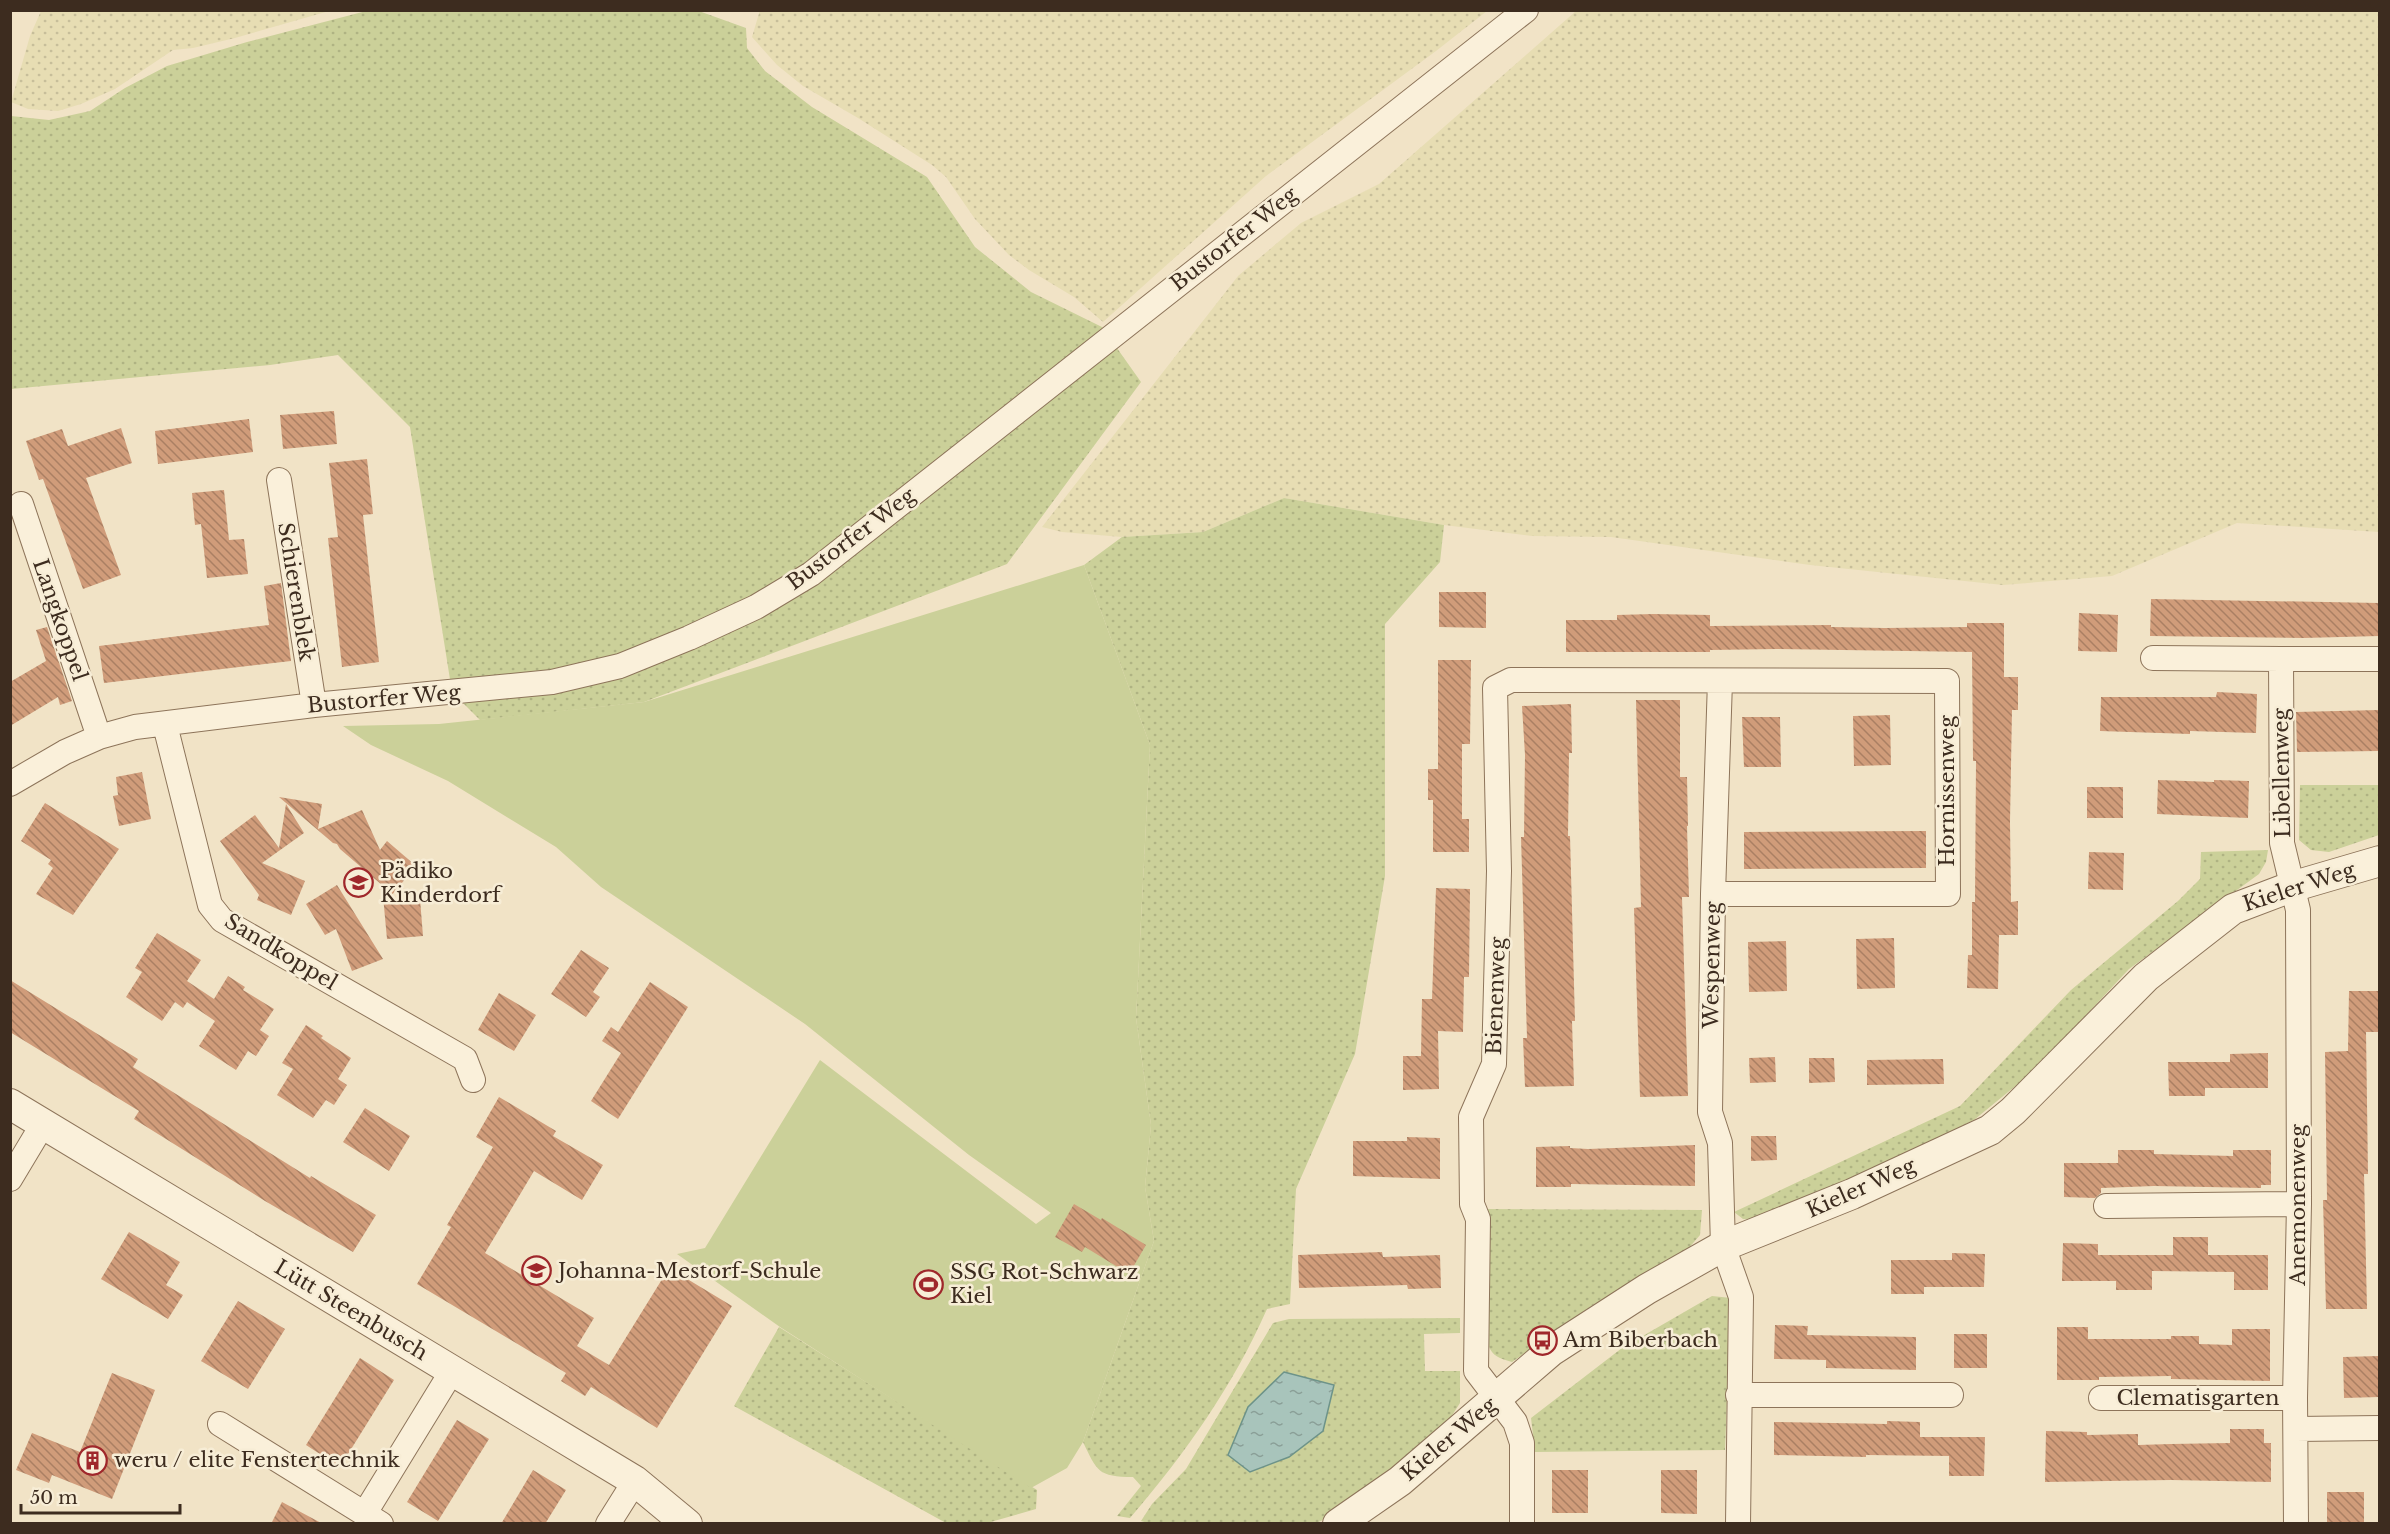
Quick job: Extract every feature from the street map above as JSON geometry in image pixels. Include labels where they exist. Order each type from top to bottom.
[{"type":"street","name":"Bustorfer Weg","points":[[10,784],[65,752],[99,737],[135,727],[314,705],[552,682],[620,666],[756,607],[811,574],[1526,10]]},
{"type":"street","name":"Schierenblek","points":[[279,480],[314,705]]},
{"type":"street","name":"Langkoppel","points":[[21,504],[99,737]]},
{"type":"street","points":[[2153,658],[2379,659]]},
{"type":"street","name":"Libellenweg","points":[[2281,659],[2282,843],[2291,886]]},
{"type":"street","name":"Bienenweg","points":[[1522,1524],[1522,1443],[1515,1422],[1476,1371],[1478,1219],[1472,1204],[1471,1117],[1494,1064],[1499,871],[1495,688],[1511,680],[1720,681]]},
{"type":"street","name":"Hornissenweg","points":[[1713,894],[1948,894],[1947,681],[1720,681]]},
{"type":"street","name":"Wespenweg","points":[[1720,681],[1713,894],[1710,1112],[1720,1143],[1723,1246]]},
{"type":"street","name":"Sandkoppel","points":[[165,724],[210,905],[222,920],[465,1059],[473,1080]]},
{"type":"street","name":"Kieler Weg","points":[[1338,1524],[1401,1481],[1551,1351],[1647,1288],[1723,1246],[1852,1194],[1990,1130],[2013,1111],[2146,977],[2233,909],[2291,886],[2379,861]]},
{"type":"street","name":"Anemonenweg","points":[[2291,886],[2298,910],[2299,1204],[2295,1398],[2296,1524]]},
{"type":"street","name":"Lütt Steenbusch","points":[[10,1104],[635,1482],[687,1524]]},
{"type":"street","points":[[10,1179],[43,1124]]},
{"type":"street","points":[[2106,1206],[2299,1204]]},
{"type":"street","points":[[1723,1246],[1741,1297],[1737,1524]]},
{"type":"street","points":[[220,1424],[373,1518],[453,1371]]},
{"type":"street","points":[[1738,1395],[1951,1395]]},
{"type":"street","name":"Clematisgarten","points":[[2101,1398],[2295,1398]]},
{"type":"street","points":[[2296,1429],[2379,1428]]},
{"type":"street","points":[[608,1524],[635,1482]]},
{"type":"shaded area","points":[[41,10],[329,11],[235,38],[193,48],[173,50],[115,89],[58,111],[28,109],[11,102],[30,36]]},
{"type":"shaded area","points":[[760,10],[1487,11],[1266,176],[1103,322],[1074,297],[1009,255],[975,219],[946,177],[932,165],[803,86],[777,65],[752,37]]},
{"type":"shaded area","points":[[1576,11],[2379,11],[2379,532],[2237,523],[2112,576],[2003,585],[1810,565],[1611,537],[1532,536],[1444,525],[1284,498],[1203,532],[1122,537],[1062,532],[1042,527],[1238,276],[1301,223],[1379,184]]},
{"type":"green space","points":[[370,10],[696,10],[746,28],[747,48],[765,71],[812,107],[927,177],[975,247],[1031,292],[1102,327],[1141,382],[1007,564],[644,702],[480,720],[452,692],[410,427],[338,355],[270,365],[11,389],[11,116],[49,120],[90,111],[125,88],[167,66],[247,42]]},
{"type":"green space","points":[[1284,498],[1444,525],[1440,562],[1385,624],[1385,876],[1355,1054],[1296,1189],[1290,1304],[1267,1309],[1239,1365],[1189,1444],[1130,1518],[1117,1516],[1141,1486],[1133,1477],[1105,1474],[1096,1466],[1083,1442],[1154,1241],[1145,1187],[1151,1125],[1136,1018],[1150,745],[1084,565],[1122,537],[1203,532]]},
{"type":"green space","points":[[1084,565],[1150,745],[1136,1018],[1151,1125],[1145,1187],[1154,1241],[1083,1442],[1067,1468],[1031,1488],[780,1327],[677,1254],[705,1248],[820,1060],[1036,1224],[1051,1213],[969,1155],[805,1024],[601,887],[556,847],[448,781],[371,745],[343,726],[439,724],[644,702]]},
{"type":"green space","points":[[2300,785],[2379,785],[2379,835],[2329,852],[2311,850],[2299,840]]},
{"type":"green space","points":[[2268,850],[2266,862],[2259,874],[2129,969],[2035,1070],[1974,1120],[1886,1165],[1758,1220],[1743,1219],[1734,1212],[1960,1106],[2071,990],[2178,901],[2200,879],[2201,852]]},
{"type":"green space","points":[[1487,1209],[1702,1210],[1700,1235],[1688,1249],[1593,1305],[1512,1362],[1494,1354],[1487,1338],[1485,1303]]},
{"type":"green space","points":[[1712,1296],[1731,1298],[1725,1450],[1535,1452],[1531,1418],[1622,1348]]},
{"type":"green space","points":[[1460,1318],[1460,1333],[1424,1334],[1425,1371],[1460,1371],[1460,1403],[1442,1431],[1336,1514],[1314,1524],[1151,1524],[1141,1521],[1152,1504],[1186,1469],[1273,1323],[1289,1319]]},
{"type":"green space","points":[[779,1327],[1037,1490],[1036,1509],[987,1523],[946,1523],[734,1406]]},
{"type":"water","points":[[1284,1372],[1334,1385],[1323,1431],[1289,1457],[1250,1472],[1228,1455],[1248,1407]]},
{"type":"building","points":[[334,411],[337,444],[283,449],[280,415]]},
{"type":"building","points":[[249,419],[253,452],[158,464],[155,431]]},
{"type":"building","points":[[121,428],[132,463],[86,478],[121,575],[83,589],[43,479],[39,480],[26,441],[62,429],[68,446]]},
{"type":"building","points":[[367,459],[373,514],[363,515],[379,662],[342,667],[328,538],[338,537],[329,463]]},
{"type":"building","points":[[224,490],[229,540],[244,539],[248,574],[207,578],[201,524],[195,525],[192,493]]},
{"type":"building","points":[[281,583],[291,661],[104,683],[99,646],[269,625],[264,586]]},
{"type":"building","points":[[1439,592],[1486,592],[1486,628],[1439,627]]},
{"type":"building","points":[[2151,599],[2379,603],[2379,636],[2303,638],[2150,636]]},
{"type":"building","points":[[2079,613],[2118,615],[2117,652],[2078,651]]},
{"type":"building","points":[[1617,615],[1710,615],[1710,626],[1831,625],[1831,627],[1885,628],[1967,627],[1967,623],[2004,623],[2004,677],[2018,677],[2018,710],[2012,710],[2010,822],[2011,902],[2018,901],[2018,935],[1999,935],[1998,989],[1967,988],[1968,955],[1972,955],[1972,902],[1975,902],[1976,761],[1973,761],[1972,652],[1777,649],[1710,650],[1710,652],[1566,652],[1566,620],[1617,620]]},
{"type":"building","points":[[47,627],[72,701],[60,705],[58,697],[10,726],[10,682],[46,661],[36,630]]},
{"type":"building","points":[[1438,660],[1471,660],[1470,744],[1462,744],[1462,819],[1469,819],[1469,852],[1433,852],[1433,800],[1428,800],[1428,769],[1438,769]]},
{"type":"building","points":[[2217,692],[2257,694],[2256,733],[2190,731],[2190,734],[2100,731],[2101,697],[2216,697]]},
{"type":"building","points":[[1636,700],[1680,700],[1680,777],[1687,777],[1688,826],[1689,897],[1682,897],[1688,1096],[1640,1097],[1634,908],[1641,907]]},
{"type":"building","points":[[1571,704],[1572,753],[1569,753],[1568,836],[1570,836],[1575,1021],[1572,1021],[1574,1086],[1525,1087],[1523,1038],[1527,1038],[1521,837],[1524,837],[1525,755],[1522,706]]},
{"type":"building","points":[[2379,710],[2379,751],[2297,752],[2296,712]]},
{"type":"building","points":[[1890,715],[1891,765],[1854,766],[1853,716]]},
{"type":"building","points":[[1742,717],[1780,717],[1781,767],[1744,767]]},
{"type":"building","points":[[142,772],[151,819],[119,826],[113,796],[118,795],[116,777]]},
{"type":"building","points":[[2158,780],[2249,781],[2248,818],[2157,814]]},
{"type":"building","points":[[2087,787],[2123,787],[2123,818],[2087,818]]},
{"type":"building","points":[[279,797],[322,804],[318,829],[362,810],[380,850],[387,841],[416,866],[386,902],[420,899],[423,936],[387,939],[382,885],[337,844],[333,843]]},
{"type":"building","points":[[45,803],[119,849],[73,915],[36,894],[53,868],[48,864],[51,860],[21,841]]},
{"type":"building","points":[[286,804],[304,833],[262,863],[305,881],[291,915],[257,900],[259,895],[220,841],[255,815],[279,848]]},
{"type":"building","points":[[1926,831],[1926,868],[1744,869],[1744,832]]},
{"type":"building","points":[[2089,852],[2124,853],[2123,890],[2088,889]]},
{"type":"building","points":[[337,885],[383,959],[352,971],[336,929],[325,935],[306,904]]},
{"type":"building","points":[[1436,888],[1470,889],[1469,977],[1464,977],[1463,1032],[1438,1031],[1439,1089],[1403,1090],[1403,1056],[1421,1056],[1422,999],[1432,999]]},
{"type":"building","points":[[157,933],[201,960],[187,981],[214,999],[228,976],[245,987],[243,990],[274,1009],[260,1030],[269,1036],[256,1056],[248,1051],[236,1070],[199,1046],[215,1021],[187,1002],[183,1008],[175,1002],[162,1021],[126,997],[142,972],[135,968]]},
{"type":"building","points":[[1894,938],[1895,988],[1857,989],[1856,939]]},
{"type":"building","points":[[1786,941],[1787,991],[1749,992],[1748,942]]},
{"type":"building","points":[[581,950],[609,968],[593,992],[600,997],[586,1017],[551,994]]},
{"type":"building","points":[[10,980],[138,1059],[133,1067],[310,1178],[311,1176],[376,1215],[353,1252],[265,1201],[134,1119],[139,1111],[10,1032]]},
{"type":"building","points":[[650,982],[688,1007],[618,1119],[591,1101],[621,1053],[602,1041],[611,1027],[618,1032]]},
{"type":"building","points":[[2349,991],[2379,991],[2379,1032],[2366,1032],[2368,1174],[2364,1174],[2367,1309],[2326,1309],[2323,1200],[2327,1200],[2325,1052],[2348,1051]]},
{"type":"building","points":[[499,993],[536,1015],[514,1051],[478,1030]]},
{"type":"building","points":[[306,1025],[351,1058],[338,1079],[347,1085],[334,1105],[326,1100],[313,1118],[277,1095],[293,1069],[282,1063]]},
{"type":"building","points":[[2268,1053],[2268,1088],[2205,1088],[2205,1096],[2169,1096],[2168,1062],[2230,1062],[2230,1054]]},
{"type":"building","points":[[1775,1057],[1776,1082],[1750,1083],[1749,1058]]},
{"type":"building","points":[[1809,1058],[1834,1058],[1835,1082],[1809,1083]]},
{"type":"building","points":[[1943,1059],[1944,1084],[1867,1085],[1867,1060]]},
{"type":"building","points":[[499,1097],[556,1131],[553,1136],[603,1165],[582,1200],[534,1171],[485,1253],[594,1318],[577,1346],[609,1365],[669,1268],[732,1306],[657,1428],[591,1387],[585,1396],[561,1381],[566,1373],[417,1284],[451,1227],[447,1225],[493,1147],[476,1137]]},
{"type":"building","points":[[365,1108],[410,1136],[389,1171],[343,1142]]},
{"type":"building","points":[[1751,1136],[1776,1136],[1777,1160],[1751,1161]]},
{"type":"building","points":[[1407,1137],[1440,1138],[1440,1179],[1353,1176],[1353,1141],[1407,1141]]},
{"type":"building","points":[[1695,1145],[1695,1186],[1571,1184],[1571,1187],[1536,1187],[1536,1147],[1570,1146],[1570,1148],[1588,1149]]},
{"type":"building","points":[[2118,1150],[2154,1150],[2154,1154],[2233,1156],[2233,1150],[2271,1150],[2271,1185],[2261,1185],[2261,1188],[2154,1186],[2101,1188],[2101,1193],[2095,1198],[2064,1197],[2064,1163],[2118,1163]]},
{"type":"building","points":[[1074,1204],[1146,1245],[1129,1274],[1085,1247],[1082,1252],[1055,1237]]},
{"type":"building","points":[[129,1232],[180,1262],[166,1285],[183,1295],[168,1319],[101,1279]]},
{"type":"building","points":[[2173,1237],[2208,1237],[2208,1255],[2268,1255],[2268,1290],[2234,1290],[2234,1272],[2152,1271],[2152,1290],[2116,1290],[2116,1281],[2062,1281],[2063,1243],[2098,1244],[2098,1255],[2173,1255]]},
{"type":"building","points":[[1382,1252],[1383,1257],[1440,1255],[1441,1288],[1408,1289],[1407,1285],[1299,1288],[1298,1255]]},
{"type":"building","points":[[1952,1253],[1985,1254],[1984,1287],[1924,1287],[1924,1294],[1891,1294],[1891,1260],[1952,1260]]},
{"type":"building","points":[[238,1301],[285,1329],[248,1389],[201,1361]]},
{"type":"building","points":[[1775,1325],[1808,1326],[1807,1335],[1916,1337],[1916,1370],[1826,1368],[1826,1360],[1774,1359]]},
{"type":"building","points":[[2057,1327],[2088,1327],[2088,1339],[2171,1339],[2171,1336],[2199,1336],[2199,1344],[2232,1345],[2232,1329],[2270,1329],[2270,1381],[2171,1379],[2171,1376],[2057,1380]]},
{"type":"building","points":[[1954,1334],[1987,1334],[1987,1368],[1954,1368]]},
{"type":"building","points":[[2379,1356],[2379,1397],[2344,1398],[2343,1357]]},
{"type":"building","points":[[360,1358],[394,1380],[340,1467],[306,1445]]},
{"type":"building","points":[[112,1373],[155,1390],[112,1499],[52,1475],[49,1483],[16,1470],[32,1433],[80,1452]]},
{"type":"building","points":[[457,1420],[489,1439],[438,1521],[407,1502]]},
{"type":"building","points":[[1887,1421],[1920,1422],[1920,1437],[1985,1437],[1984,1476],[1949,1476],[1949,1456],[1774,1455],[1774,1422],[1887,1424]]},
{"type":"building","points":[[2230,1429],[2264,1429],[2264,1443],[2271,1443],[2271,1482],[2171,1480],[2045,1482],[2046,1431],[2087,1432],[2087,1435],[2138,1434],[2138,1445],[2230,1443]]},
{"type":"building","points":[[533,1470],[566,1490],[545,1524],[501,1524]]},
{"type":"building","points":[[1552,1470],[1588,1470],[1588,1513],[1552,1513]]},
{"type":"building","points":[[1661,1470],[1697,1470],[1697,1514],[1661,1513]]},
{"type":"building","points":[[2327,1492],[2364,1492],[2364,1524],[2327,1524]]},
{"type":"building","points":[[282,1502],[323,1524],[271,1524]]},
{"type":"place","name":"Pädiko Kinderdorf","points":[[359,883]]},
{"type":"place","name":"Johanna-Mestorf-Schule","points":[[537,1271]]},
{"type":"place","name":"SSG Rot-Schwarz Kiel","points":[[929,1284]]},
{"type":"place","name":"Am Biberbach","points":[[1542,1340]]},
{"type":"place","name":"weru / elite Fenstertechnik","points":[[93,1460]]}]
